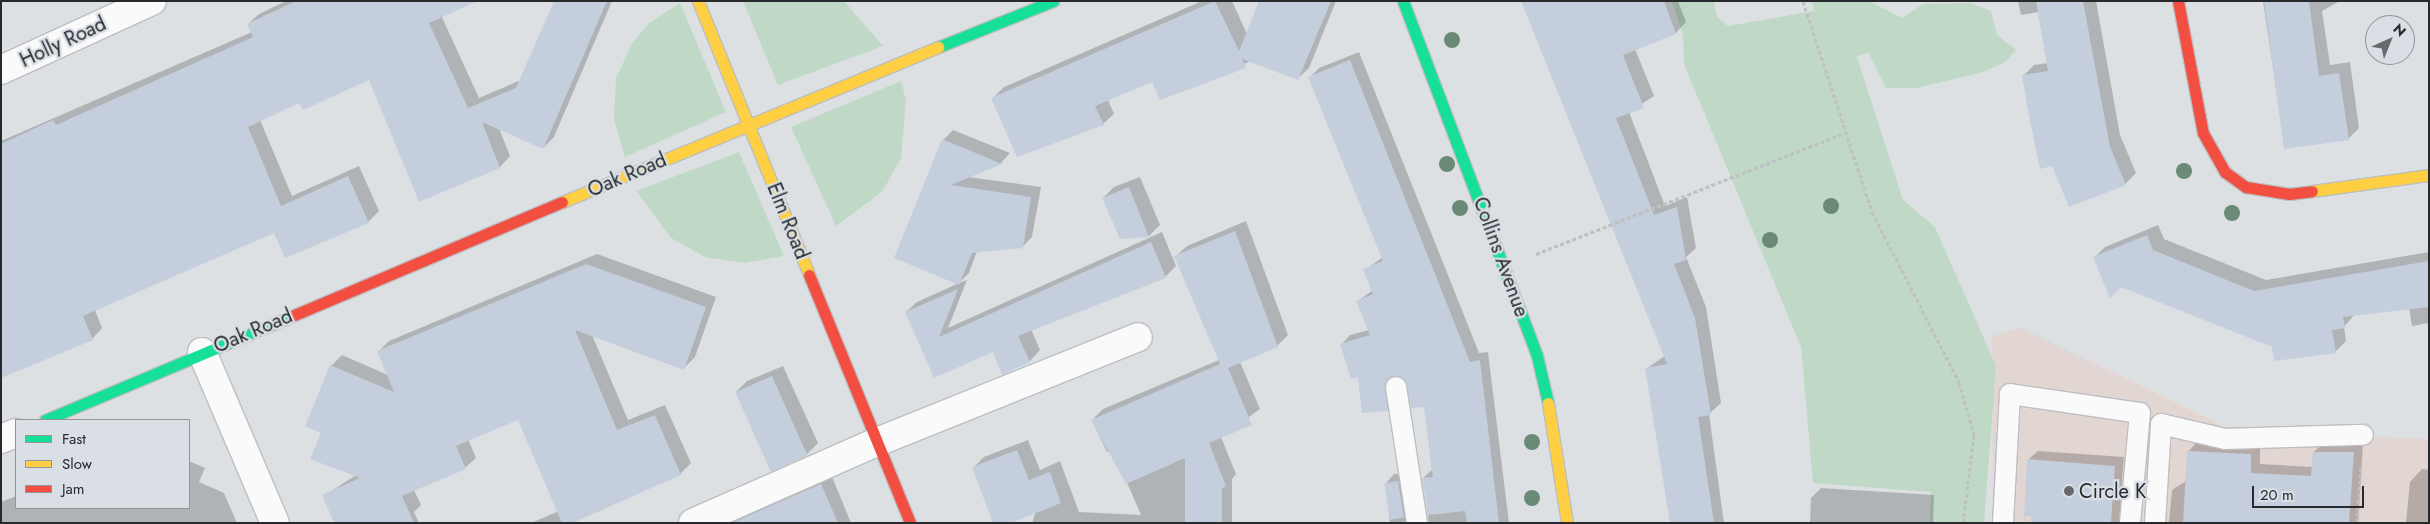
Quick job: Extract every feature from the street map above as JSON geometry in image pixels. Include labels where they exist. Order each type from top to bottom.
[{"type":"street","name":"Holly Road","points":[[1,70],[152,1]]},
{"type":"street","name":"Elm Road","points":[[698,1],[910,523]]},
{"type":"street","name":"Oak Road","points":[[47,419],[202,352],[749,124],[1053,1]]},
{"type":"street","name":"Collins Avenue","points":[[1403,1],[1537,356],[1554,427],[1567,523]]},
{"type":"street","points":[[2178,1],[2203,134],[2225,172],[2246,187],[2289,194],[2429,175]]},
{"type":"street","points":[[693,523],[877,442],[1138,337]]},
{"type":"street","name":"Oak Road","points":[[202,352],[275,523]]},
{"type":"street","points":[[1,439],[15,432]]},
{"type":"lane","points":[[1396,387],[1417,523]]},
{"type":"lane","points":[[2004,523],[2010,394],[2140,413],[2130,523]]},
{"type":"lane","points":[[2155,523],[2161,424],[2225,439],[2363,435]]},
{"type":"path","points":[[1803,1],[1844,134],[1872,212],[1959,382],[1974,435],[1963,523]]},
{"type":"path","points":[[1505,267],[1844,134]]},
{"type":"path","points":[[2357,523],[2363,435]]},
{"type":"shaded area","points":[[2021,328],[2230,429],[2429,439],[2429,523],[1993,523],[1992,336]]},
{"type":"green space","points":[[743,1],[844,1],[883,46],[778,85]]},
{"type":"green space","points":[[1672,1],[1714,1],[1717,17],[1728,26],[1814,11],[1812,1],[1869,1],[1902,18],[1923,4],[1970,3],[1991,11],[1997,35],[2016,50],[2005,62],[1983,72],[1917,88],[1886,88],[1868,52],[1857,57],[1903,200],[1935,227],[1996,366],[1984,523],[1930,523],[1931,492],[1813,483],[1801,347],[1684,64],[1683,35]]},
{"type":"green space","points":[[680,3],[726,112],[625,157],[614,119],[616,78],[633,42],[648,24]]},
{"type":"green space","points":[[901,81],[906,100],[901,158],[882,192],[836,226],[791,127]]},
{"type":"green space","points":[[739,152],[784,256],[745,263],[705,257],[671,238],[636,191]]},
{"type":"building","points":[[296,1],[478,1],[429,23],[468,108],[516,88],[554,1],[607,1],[543,149],[482,122],[500,168],[419,202],[369,80],[303,110],[299,103],[248,127],[281,206],[348,176],[369,223],[285,258],[274,233],[83,316],[93,340],[1,378],[1,144],[53,120],[56,125],[253,37],[247,24]]},
{"type":"building","points":[[1215,1],[1239,51],[1259,1],[1331,1],[1298,80],[1242,59],[1246,68],[1160,100],[1152,82],[1095,106],[1104,125],[1017,157],[991,98]]},
{"type":"building","points":[[1521,1],[1664,1],[1676,34],[1623,55],[1644,108],[1616,118],[1654,215],[1677,207],[1686,260],[1674,264],[1695,318],[1711,415],[1698,417],[1714,523],[1670,523],[1645,368],[1667,364]]},
{"type":"building","points":[[2036,1],[2083,1],[2110,147],[2126,185],[2069,207],[2052,166],[2040,169],[2022,75],[2048,71]]},
{"type":"building","points":[[2264,1],[2309,1],[2319,76],[2339,73],[2349,140],[2284,149]]},
{"type":"building","points":[[1350,60],[1470,362],[1480,360],[1499,523],[1467,523],[1465,511],[1428,515],[1422,478],[1433,477],[1424,407],[1411,408],[1406,380],[1395,375],[1385,383],[1388,411],[1362,413],[1358,377],[1351,379],[1340,344],[1370,335],[1356,301],[1373,294],[1363,269],[1383,261],[1308,77]]},
{"type":"building","points":[[942,139],[1002,164],[951,185],[1031,197],[1023,248],[972,253],[959,285],[894,258]]},
{"type":"building","points":[[1129,187],[1149,237],[1120,239],[1102,198]]},
{"type":"building","points":[[1235,231],[1278,347],[1228,368],[1252,425],[1209,443],[1226,486],[1222,488],[1222,523],[1185,523],[1185,458],[1126,484],[1091,420],[1220,364],[1174,256]]},
{"type":"building","points":[[2147,235],[2153,250],[2254,291],[2429,261],[2429,307],[2343,317],[2345,328],[2332,330],[2336,353],[2274,361],[2272,347],[2121,287],[2110,298],[2093,257]]},
{"type":"building","points":[[1151,242],[1166,278],[1018,336],[1030,362],[1002,375],[993,352],[934,378],[905,312],[958,289],[939,337]]},
{"type":"building","points":[[586,264],[706,307],[684,370],[575,330],[617,430],[655,415],[681,475],[572,523],[562,523],[518,420],[456,446],[466,469],[402,496],[414,523],[334,523],[322,495],[360,478],[310,459],[321,433],[305,426],[330,365],[394,392],[377,351]]},
{"type":"building","points":[[772,376],[807,455],[771,472],[735,392]]},
{"type":"building","points":[[1017,450],[1029,480],[1050,472],[1061,503],[1011,523],[993,523],[972,467]]},
{"type":"building","points":[[2187,451],[2251,454],[2251,473],[2311,476],[2313,452],[2354,452],[2349,523],[2183,523]]},
{"type":"building","name":"Circle K","points":[[2027,459],[2115,466],[2111,523],[2031,523],[2031,516],[2024,517]]},
{"type":"building","points":[[1398,481],[1404,518],[1390,520],[1384,483]]},
{"type":"building","points":[[821,484],[838,523],[732,523]]},
{"type":"traffic: fast","points":[[938,47],[1053,1]]},
{"type":"traffic: fast","points":[[1403,1],[1537,356],[1548,403]]},
{"type":"traffic: fast","points":[[47,419],[292,316]]},
{"type":"traffic: slow","points":[[698,1],[809,275]]},
{"type":"traffic: slow","points":[[562,202],[938,47]]},
{"type":"traffic: slow","points":[[2312,191],[2429,175]]},
{"type":"traffic: slow","points":[[1548,403],[1567,523]]},
{"type":"traffic: jam","points":[[2178,1],[2203,133],[2225,172],[2246,187],[2289,194],[2312,191]]},
{"type":"traffic: jam","points":[[292,316],[562,202]]},
{"type":"traffic: jam","points":[[809,275],[910,523]]},
{"type":"place","name":"Circle K","points":[[2069,491]]}]
